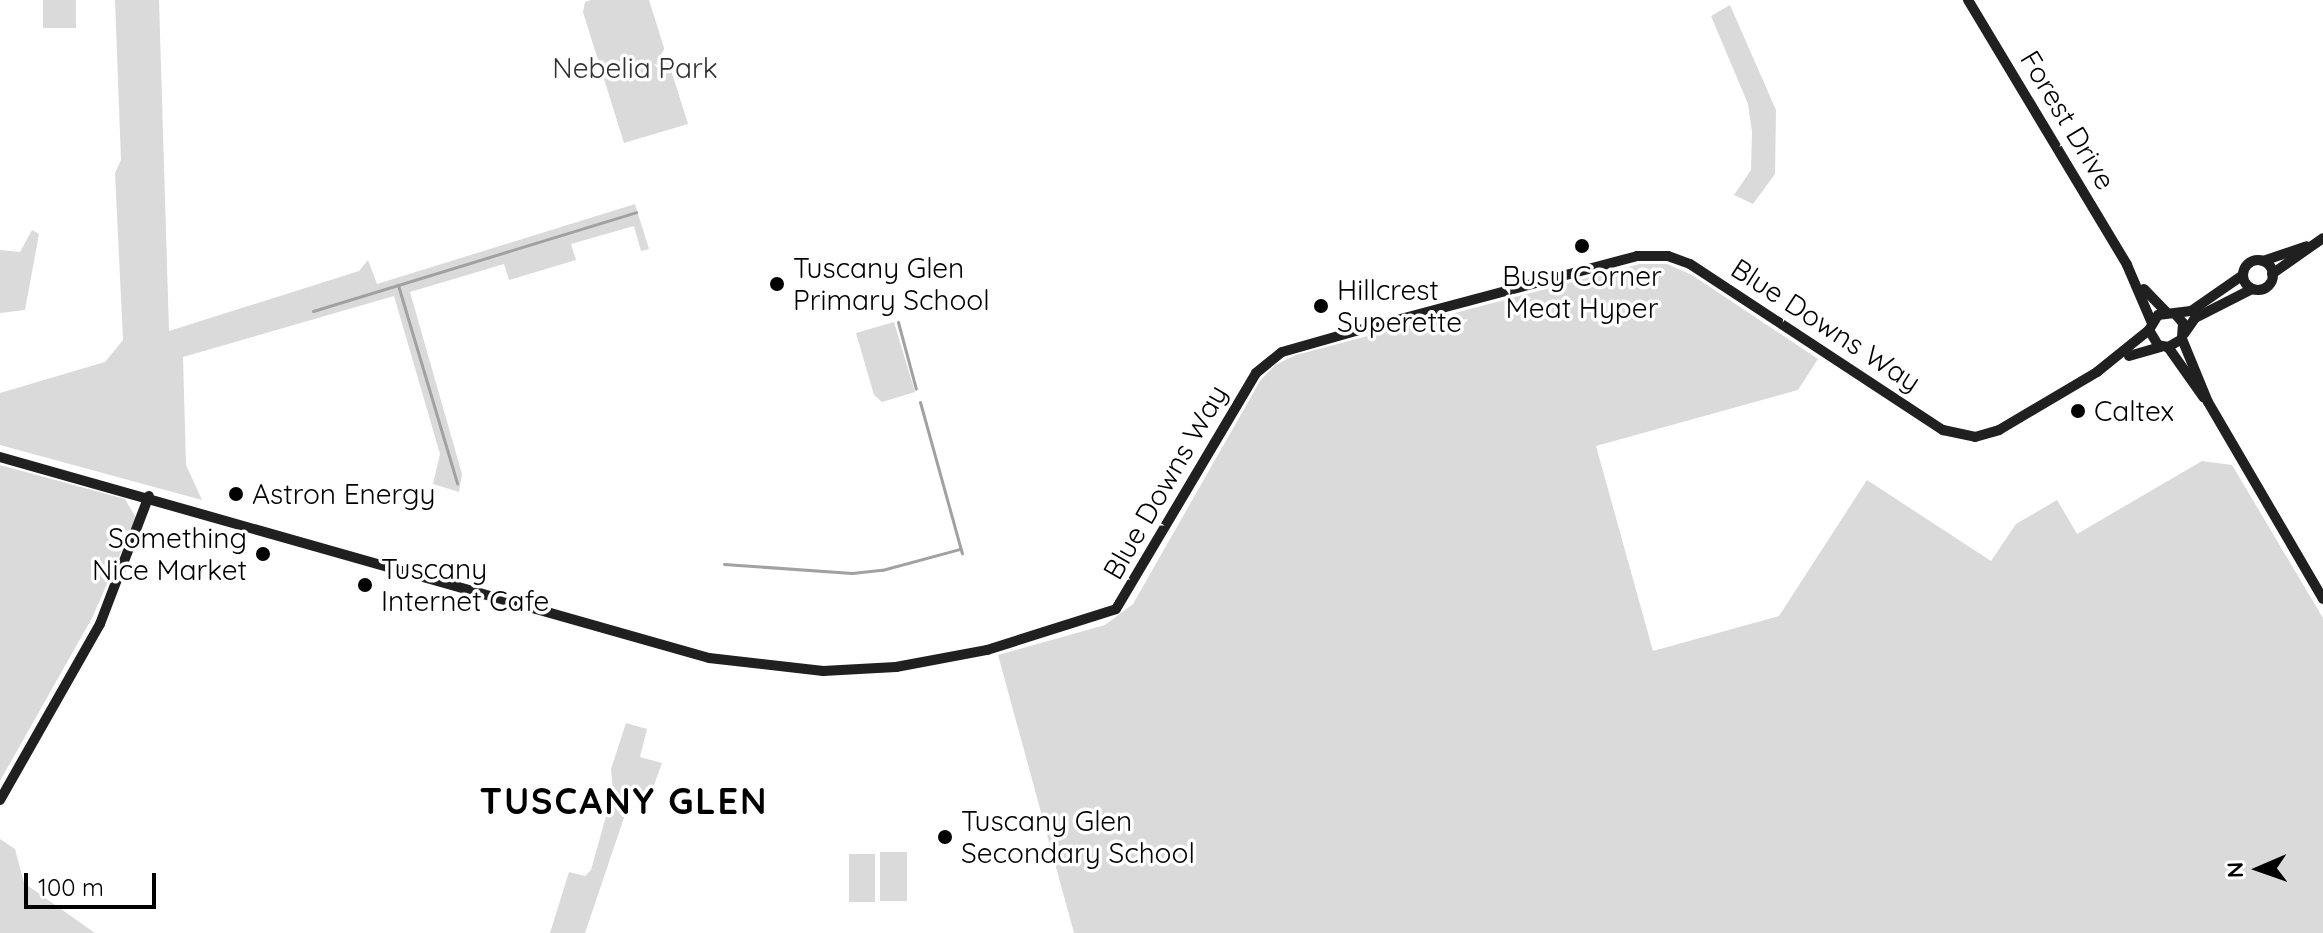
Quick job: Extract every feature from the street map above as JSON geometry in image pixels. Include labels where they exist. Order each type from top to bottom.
[{"type":"street","name":"Forest Drive","points":[[1968,0],[2127,265],[2150,326],[2165,347]]},
{"type":"street","points":[[2313,245],[2249,263],[2243,275],[2252,289],[2266,287],[2272,274],[2323,238]]},
{"type":"street","name":"Blue Downs Way","points":[[0,457],[149,496],[709,658],[823,671],[896,667],[987,650],[1116,609],[1249,383],[1282,352],[1637,256],[1668,256],[1690,264],[1958,436],[1994,432],[2110,364],[2150,326],[2231,288],[2243,275]]},
{"type":"street","points":[[2263,261],[2272,274]]},
{"type":"street","name":"Forest Drive","points":[[2127,265],[2171,314],[2183,337]]},
{"type":"street","name":"Blue Downs Way","points":[[2110,364],[2165,347],[2183,337],[2195,318],[2252,289]]},
{"type":"street","points":[[2183,337],[2208,402]]},
{"type":"street","points":[[2165,347],[2208,402],[2323,599]]},
{"type":"street","points":[[0,800],[100,624],[129,558],[149,496]]},
{"type":"green space","points":[[43,0],[76,0],[76,28],[43,28]]},
{"type":"green space","points":[[115,0],[159,0],[169,331],[359,271],[368,260],[377,284],[635,204],[649,249],[641,251],[634,226],[571,244],[576,260],[509,280],[504,264],[410,292],[462,474],[459,492],[433,484],[440,454],[394,296],[183,357],[186,465],[202,500],[0,445],[0,393],[105,362],[123,340],[115,173],[121,160]]},
{"type":"green space","name":"Nebelia Park","points":[[649,0],[688,124],[624,143],[583,12],[585,2]]},
{"type":"green space","points":[[1730,5],[1776,110],[1775,174],[1753,204],[1734,195],[1751,170],[1752,132],[1748,104],[1711,16]]},
{"type":"green space","points":[[32,230],[39,234],[25,310],[0,313],[0,250],[20,252]]},
{"type":"green space","points":[[1640,264],[1667,264],[1692,275],[1818,359],[1798,390],[1596,446],[1653,651],[1779,616],[1867,480],[1991,561],[2016,524],[2057,500],[2077,534],[2202,461],[2232,465],[2323,618],[2323,933],[1074,933],[998,655],[1105,625],[1133,604],[1260,381],[1275,365],[1296,355]]},
{"type":"green space","points":[[894,322],[915,392],[882,402],[874,395],[856,333]]},
{"type":"green space","points":[[0,465],[125,499],[136,518],[92,618],[0,781]]},
{"type":"green space","points":[[626,723],[647,729],[640,757],[662,763],[650,796],[633,791],[585,933],[550,933],[569,872],[585,876],[591,870],[613,791],[611,769]]},
{"type":"green space","points":[[0,839],[15,849],[24,883],[95,933],[0,933]]},
{"type":"green space","points":[[880,852],[907,852],[907,901],[880,901]]},
{"type":"green space","points":[[849,854],[875,854],[875,902],[849,902]]},
{"type":"waterway","points":[[313,311],[636,212]]},
{"type":"waterway","points":[[398,285],[457,483]]},
{"type":"waterway","points":[[898,322],[916,389]]},
{"type":"waterway","points":[[920,402],[962,553]]},
{"type":"waterway","points":[[724,564],[852,573],[882,570],[960,549]]},
{"type":"place","name":"Busy Corner Meat Hyper","points":[[1582,246]]},
{"type":"place","name":"Tuscany Glen Primary School","points":[[777,284]]},
{"type":"place","name":"Hillcrest Superette","points":[[1321,306]]},
{"type":"place","name":"Caltex","points":[[2078,411]]},
{"type":"place","name":"Astron Energy","points":[[236,494]]},
{"type":"place","name":"Something Nice Market","points":[[263,554]]},
{"type":"place","name":"Tuscany Internet Cafe","points":[[365,585]]},
{"type":"place","name":"Tuscany Glen Secondary School","points":[[945,837]]},
{"type":"district","name":"TUSCANY GLEN","points":[[624,801]]}]
